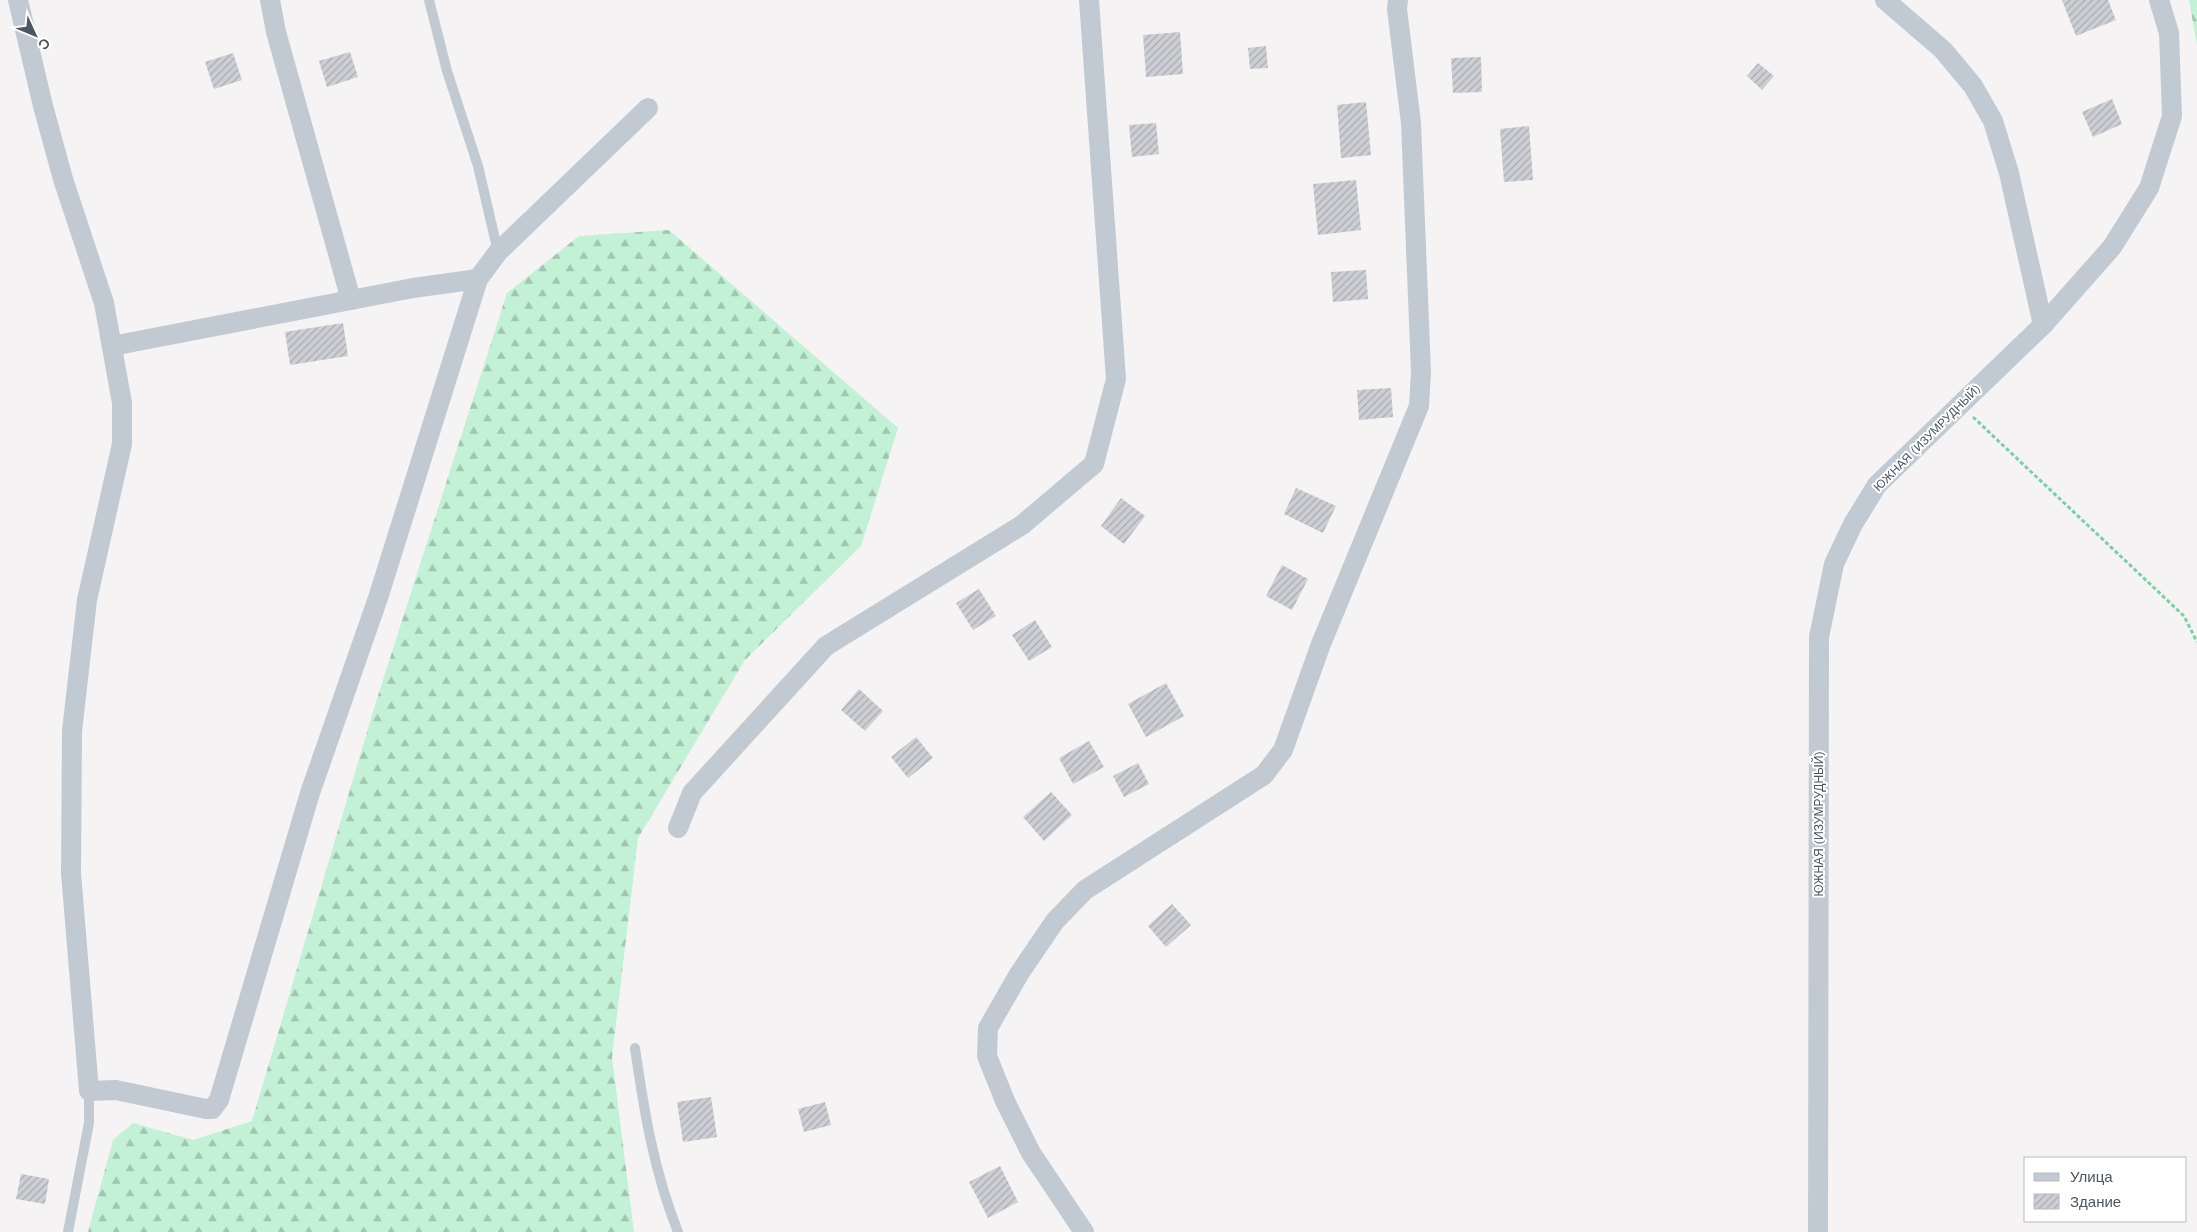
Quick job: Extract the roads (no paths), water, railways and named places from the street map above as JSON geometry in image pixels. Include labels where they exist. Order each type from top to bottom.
[{"type":"street","points":[[18,0],[45,115],[104,303],[122,402],[122,444],[87,600],[72,731],[71,873],[89,1092],[116,1090],[206,1109],[212,1109],[219,1100],[310,793],[378,598],[478,279],[498,252],[648,108]]},
{"type":"street","points":[[270,0],[276,32],[351,300]]},
{"type":"street","points":[[678,828],[692,793],[826,646],[1022,525],[1094,464],[1116,379],[1089,0]]},
{"type":"street","points":[[1084,1232],[1031,1153],[1005,1101],[987,1056],[988,1028],[1018,974],[1050,929],[1085,890],[1264,776],[1283,750],[1287,741],[1321,644],[1419,406],[1421,372],[1411,123],[1397,9],[1398,0]]},
{"type":"street","points":[[1885,0],[1943,50],[1973,86],[1993,121],[2009,173],[2043,325]]},
{"type":"street","name":"ЮЖНАЯ (ИЗУМРУДНЫЙ)","points":[[1818,1232],[1819,637],[1834,564],[1853,524],[1877,485],[2043,325],[2112,247],[2149,188],[2172,116],[2169,34],[2159,0]]},
{"type":"street","points":[[112,346],[351,300],[478,279]]},
{"type":"lane","points":[[429,0],[447,71],[478,166],[498,252]]},
{"type":"lane","points":[[635,1048],[645,1118],[663,1194],[678,1232]]},
{"type":"lane","points":[[68,1232],[89,1123],[89,1092]]}]
